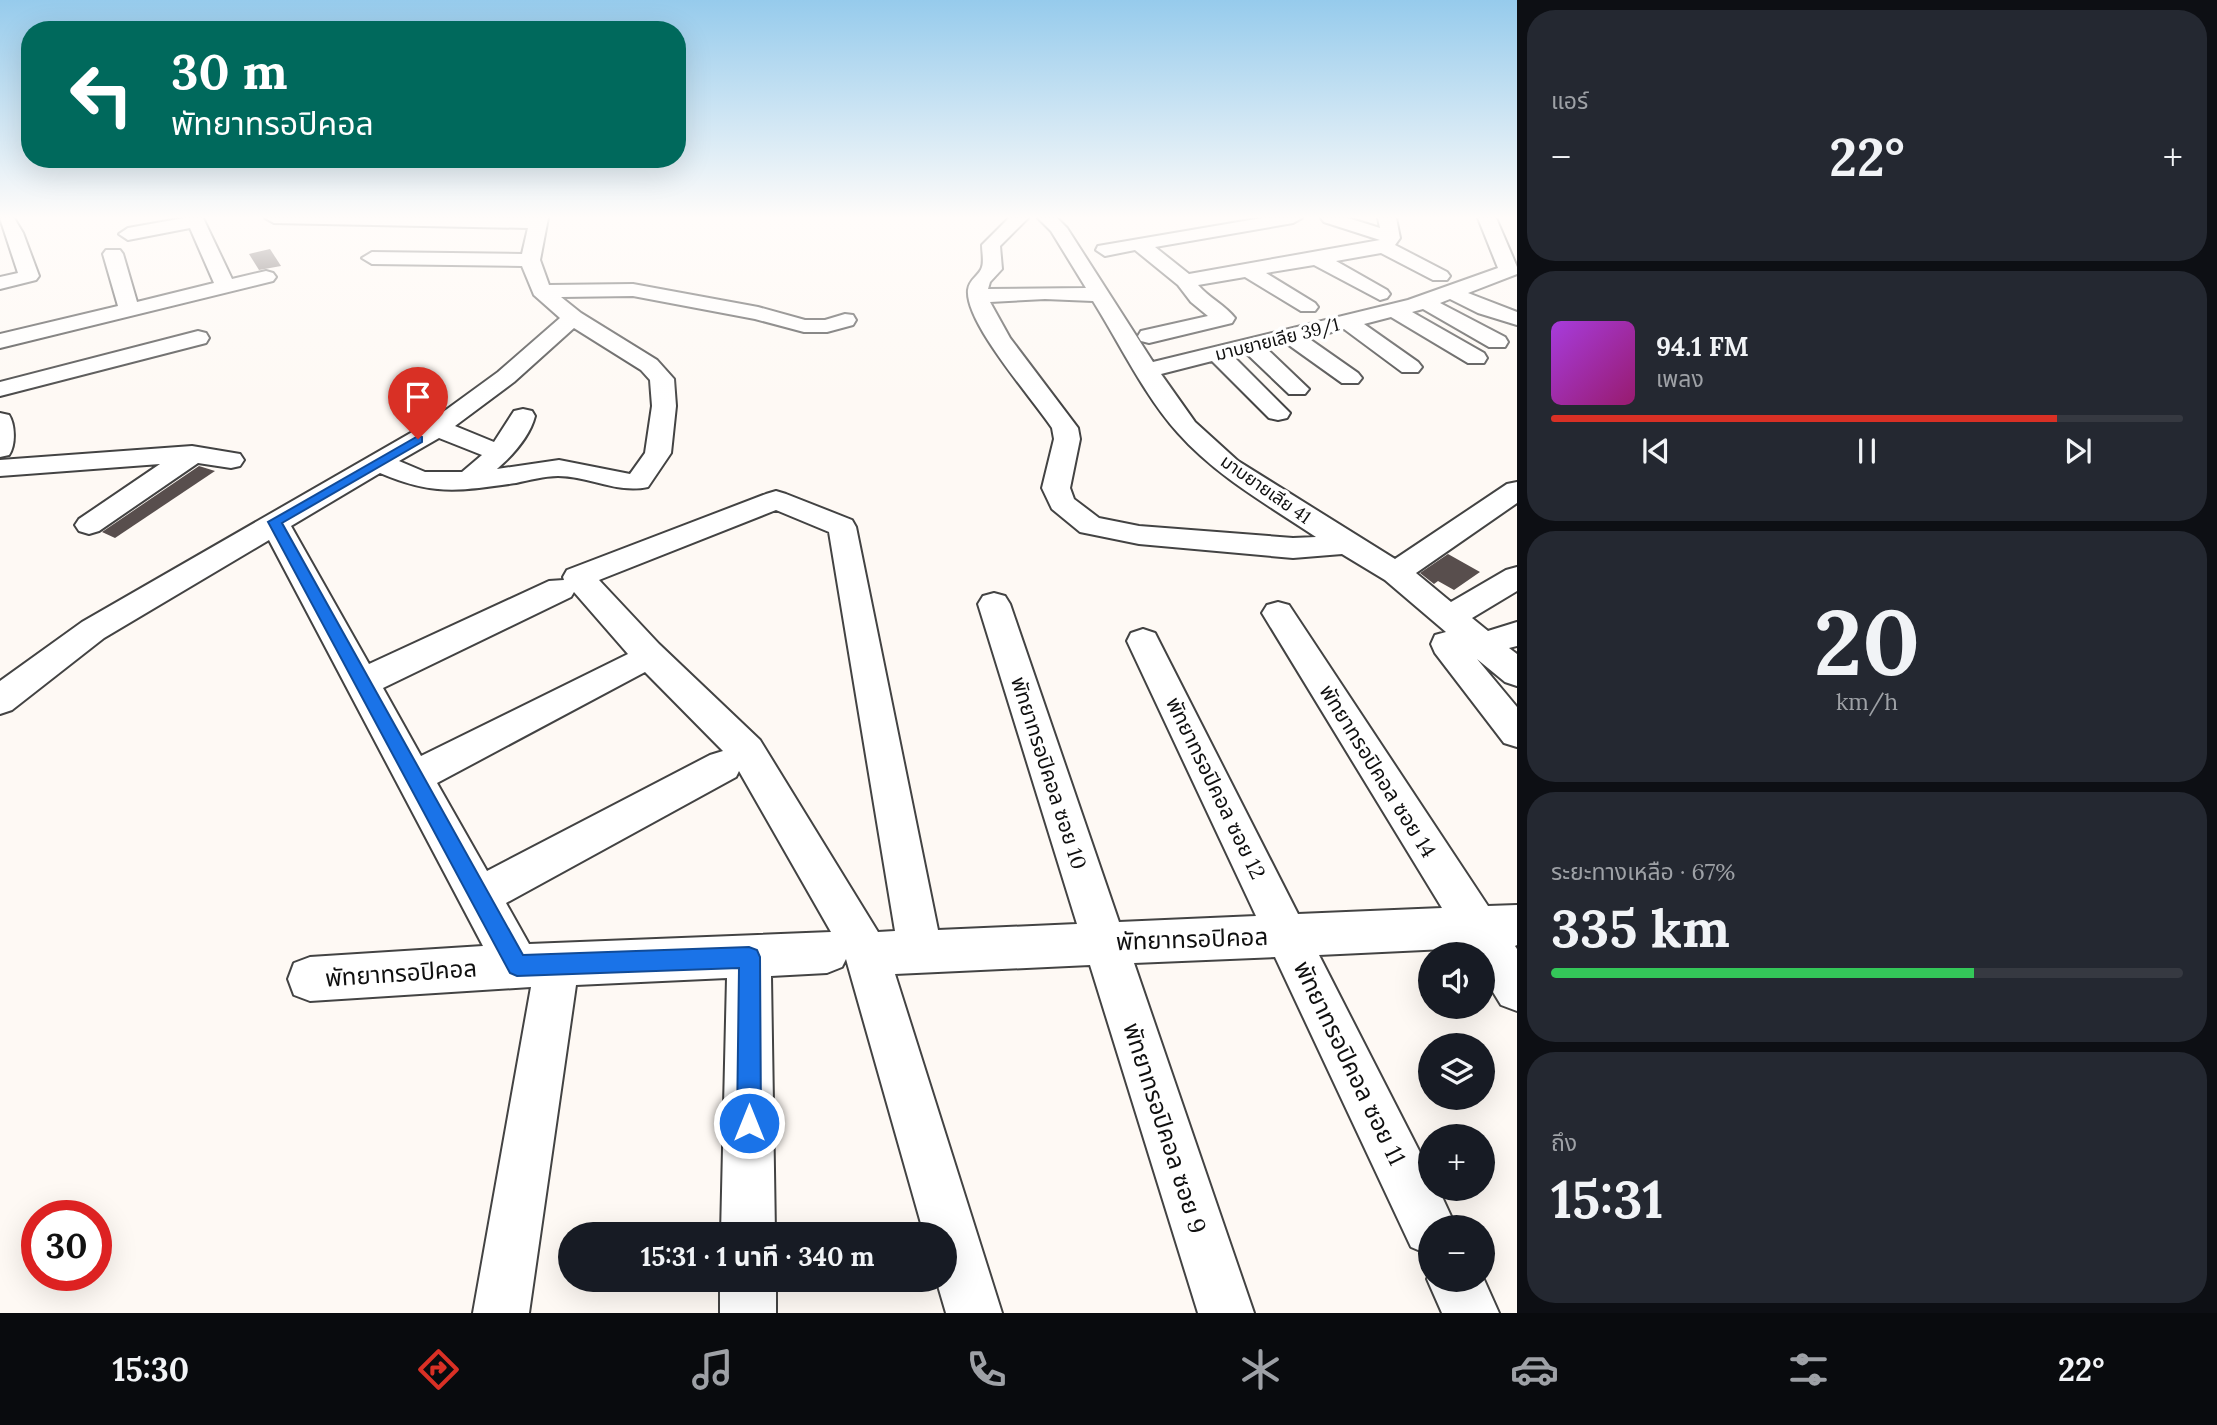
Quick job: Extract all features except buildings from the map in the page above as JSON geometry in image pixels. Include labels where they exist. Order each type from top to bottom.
[{"type":"street","points":[[121,279],[130,310]]},
{"type":"street","points":[[222,279],[226,287]]},
{"type":"street","points":[[0,341],[257,279]]},
{"type":"street","points":[[378,462],[420,480],[468,481],[559,468],[631,482],[638,481],[658,453],[664,406],[662,379],[649,365],[573,318],[541,291],[537,279]]},
{"type":"street","points":[[982,279],[977,289],[978,296],[997,335],[1065,428],[1067,439],[1056,488],[1062,503],[1073,514],[1090,526],[1139,535],[1293,548],[1347,544]]},
{"type":"street","name":"มาบยายเลีย 41","points":[[1091,279],[1164,397],[1186,427],[1229,467],[1396,573],[1448,631],[1484,644],[1517,673]]},
{"type":"street","points":[[1149,336],[1224,318],[1198,298],[1185,281],[1196,279]]},
{"type":"street","points":[[1263,279],[1308,307]]},
{"type":"street","points":[[1351,279],[1476,358]]},
{"type":"street","points":[[1439,279],[1485,309],[1517,319]]},
{"type":"street","name":"มาบยายเลีย 39/1","points":[[1149,370],[1348,322],[1387,302],[1424,302],[1446,284],[1469,279]]},
{"type":"street","points":[[541,291],[633,290],[758,313],[804,326],[827,326],[845,320]]},
{"type":"street","points":[[978,296],[1045,293],[1101,295]]},
{"type":"street","points":[[1424,302],[1497,342]]},
{"type":"street","points":[[0,700],[93,630],[437,428],[506,377],[573,318]]},
{"type":"street","points":[[1348,322],[1410,367]]},
{"type":"street","points":[[1291,336],[1350,378]]},
{"type":"street","points":[[0,389],[198,338]]},
{"type":"street","points":[[1251,346],[1297,389]]},
{"type":"street","points":[[1218,354],[1278,413]]},
{"type":"street","points":[[468,481],[500,453],[504,443],[522,422],[523,416]]},
{"type":"street","points":[[0,420],[0,449]]},
{"type":"street","points":[[437,428],[500,453]]},
{"type":"street","points":[[89,524],[192,454]]},
{"type":"street","points":[[0,468],[192,454],[231,460]]},
{"type":"street","points":[[1396,573],[1517,490]]},
{"type":"street","points":[[920,950],[842,527],[776,500],[578,577],[647,653],[747,751],[847,953],[974,1313]]},
{"type":"street","points":[[274,522],[479,896],[537,965],[501,1313]]},
{"type":"street","points":[[1517,577],[1448,631],[1517,733]]},
{"type":"street","points":[[363,682],[560,589]]},
{"type":"street","name":"พัทยาทรอปิคอล ซอย 10","points":[[994,604],[1104,943]]},
{"type":"street","name":"พัทยาทรอปิคอล ซอย 14","points":[[1278,613],[1498,926],[1517,989]]},
{"type":"street","points":[[1484,644],[1517,634]]},
{"type":"street","name":"พัทยาทรอปิคอล ซอย 12","points":[[1143,641],[1288,936]]},
{"type":"street","points":[[414,777],[632,665]]},
{"type":"street","points":[[479,896],[723,766]]},
{"type":"street","name":"พัทยาทรอปิคอล","points":[[310,979],[537,965],[1498,926]]},
{"type":"street","name":"พัทยาทรอปิคอล ซอย 11","points":[[1288,936],[1424,1215]]},
{"type":"street","name":"พัทยาทรอปิคอล ซอย 9","points":[[1104,943],[1226,1313]]},
{"type":"street","points":[[748,1222],[749,957]]},
{"type":"street","points":[[748,1292],[748,1313]]},
{"type":"street","points":[[1461,1292],[1471,1313]]},
{"type":"route","points":[[418,439],[274,522],[517,966],[749,957],[749,1123]]}]
